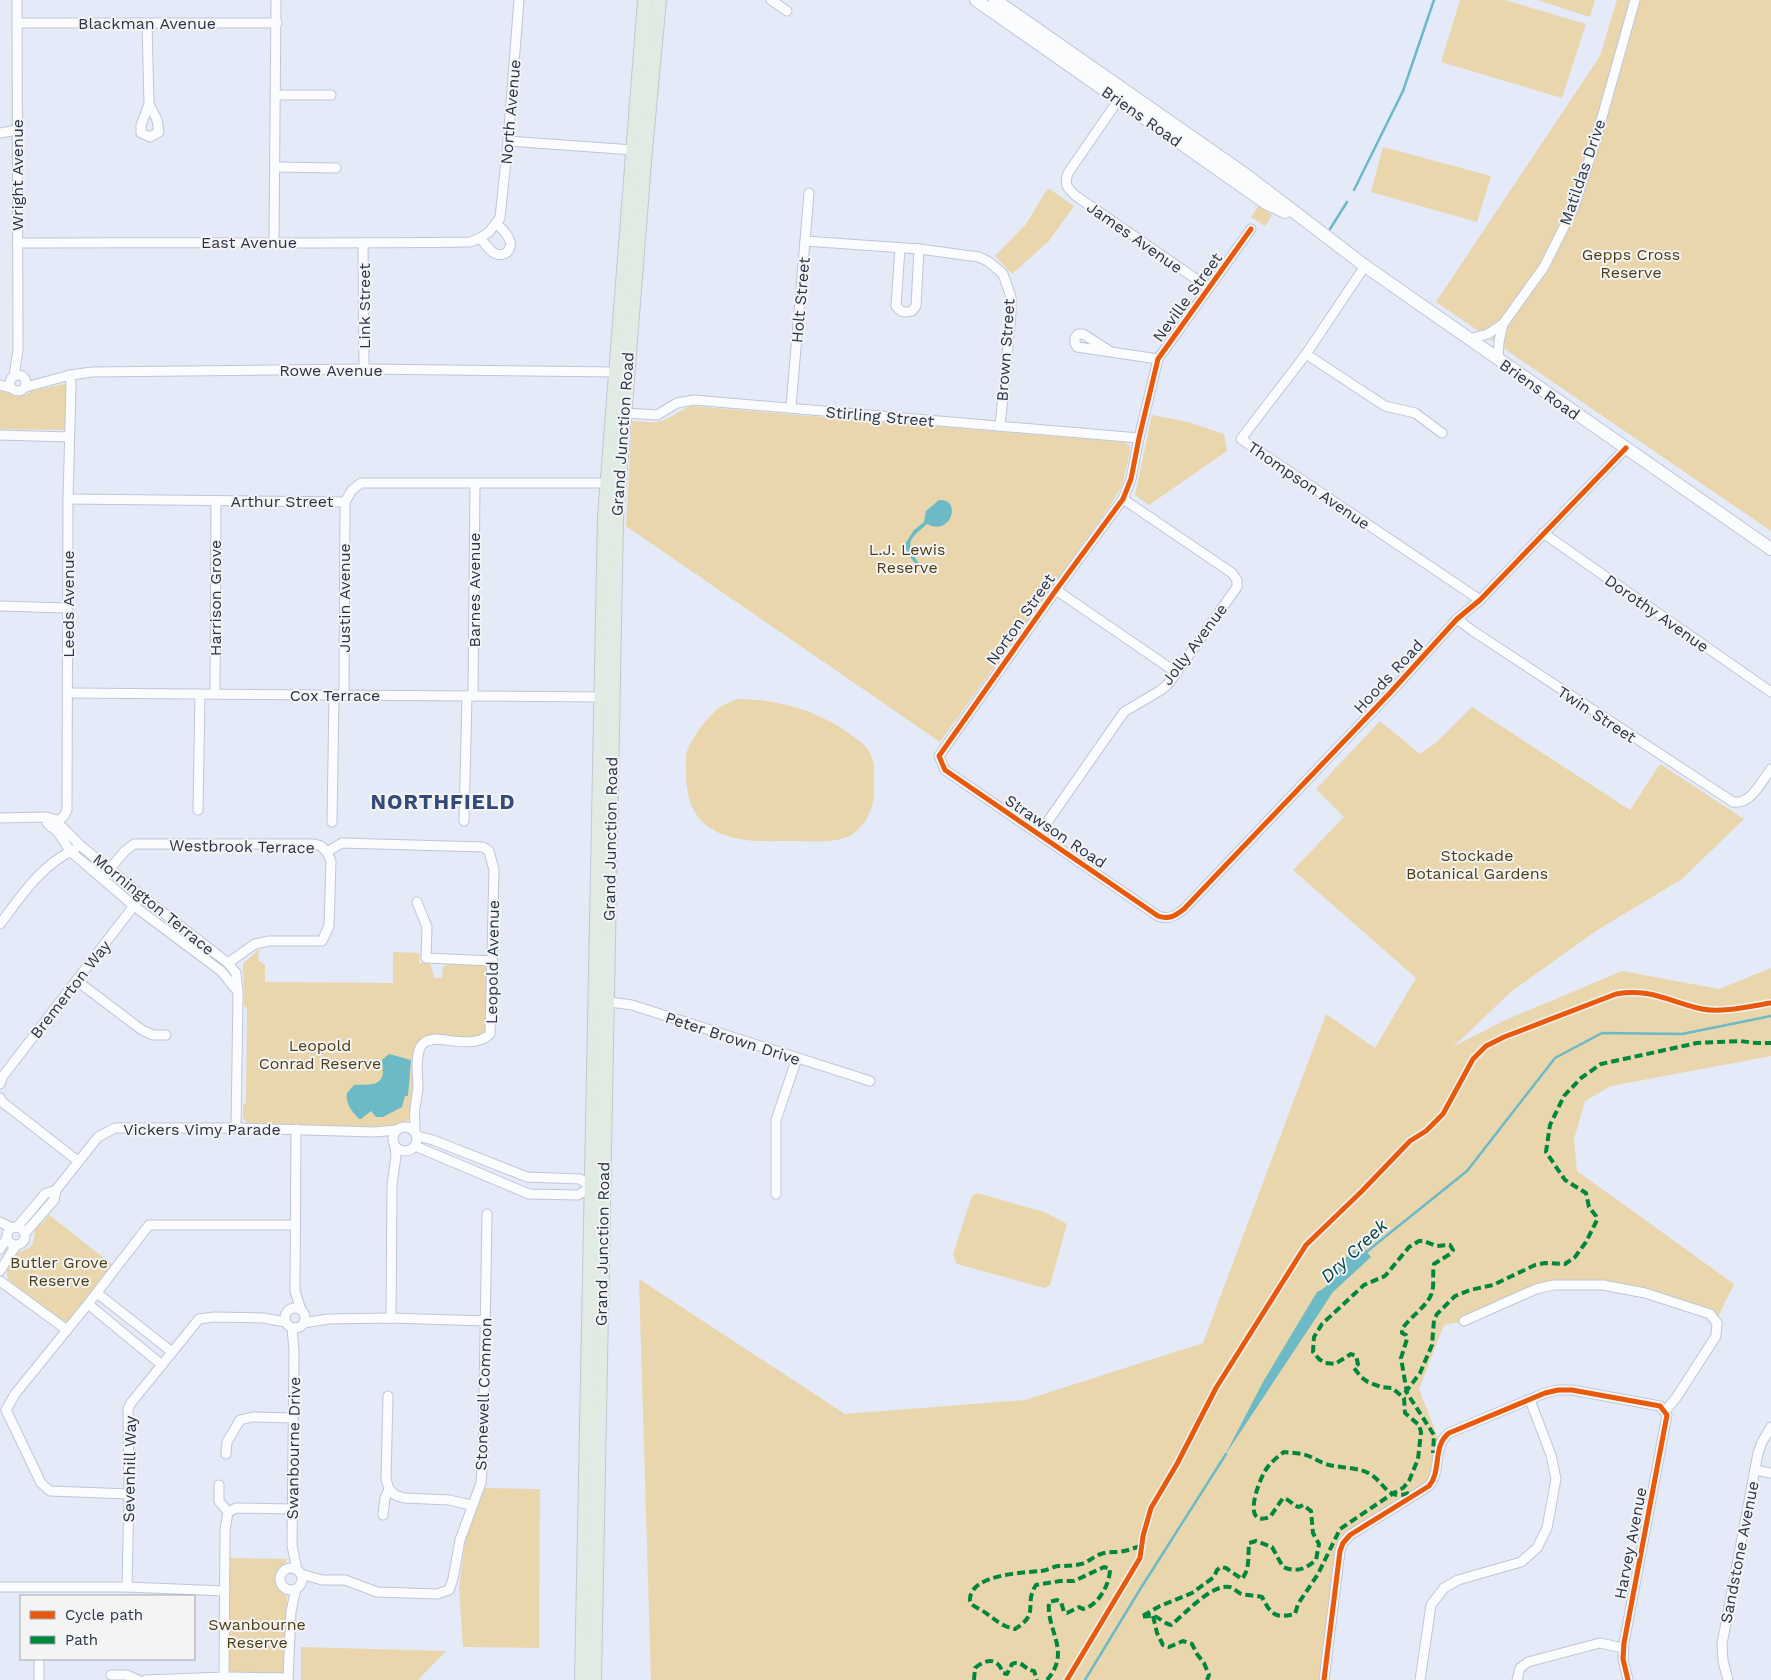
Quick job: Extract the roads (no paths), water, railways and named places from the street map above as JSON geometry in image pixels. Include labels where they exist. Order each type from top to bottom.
[{"type":"highway","name":"Grand Junction Road","points":[[607,697],[616,519],[618,412],[639,150],[645,0]]},
{"type":"highway","name":"Grand Junction Road","points":[[639,150],[659,0]]},
{"type":"highway","name":"Grand Junction Road","points":[[582,1680],[601,1001],[607,697],[606,483],[618,412],[615,372],[627,301]]},
{"type":"highway","name":"Grand Junction Road","points":[[594,1680],[597,1187]]},
{"type":"main road","name":"Briens Road","points":[[976,0],[1122,95]]},
{"type":"main road","name":"Briens Road","points":[[995,0],[1266,202],[1312,226],[1498,360],[1771,549]]},
{"type":"street","name":"Wright Avenue","points":[[17,0],[19,381]]},
{"type":"street","points":[[274,242],[276,0]]},
{"type":"street","name":"North Avenue","points":[[489,232],[500,218],[519,0]]},
{"type":"street","points":[[771,0],[787,11]]},
{"type":"street","name":"Matildas Drive","points":[[1469,339],[1488,334],[1503,324],[1544,267],[1574,207],[1635,0]]},
{"type":"street","name":"Blackman Avenue","points":[[17,23],[277,23]]},
{"type":"street","points":[[147,23],[148,104]]},
{"type":"street","points":[[276,95],[332,95]]},
{"type":"street","name":"James Avenue","points":[[1122,95],[1068,173],[1065,182],[1066,187],[1076,196],[1209,288]]},
{"type":"street","points":[[0,133],[17,130]]},
{"type":"street","points":[[508,141],[639,150]]},
{"type":"street","points":[[275,167],[336,168]]},
{"type":"street","name":"Holt Street","points":[[791,408],[809,193]]},
{"type":"street","points":[[480,238],[494,253],[502,255],[507,253],[510,248],[509,239],[496,223]]},
{"type":"street","name":"Neville Street","points":[[1123,499],[1131,479],[1158,359],[1251,229]]},
{"type":"street","name":"East Avenue","points":[[17,243],[274,242],[364,244],[470,242],[489,232]]},
{"type":"street","name":"Brown Street","points":[[805,241],[919,249],[979,257],[997,268],[1003,274],[1011,297],[1000,426]]},
{"type":"street","name":"Link Street","points":[[364,244],[364,369]]},
{"type":"street","points":[[900,248],[896,306],[900,311],[906,313],[912,311],[916,306],[919,249]]},
{"type":"street","name":"Thompson Avenue","points":[[1365,266],[1306,354],[1241,439],[1480,600]]},
{"type":"street","points":[[1498,360],[1503,324]]},
{"type":"street","points":[[1110,352],[1158,359]]},
{"type":"street","points":[[1306,354],[1385,406],[1415,413],[1442,433]]},
{"type":"street","name":"Rowe Avenue","points":[[0,381],[48,380],[92,372],[364,369],[615,372]]},
{"type":"street","name":"Leeds Avenue","points":[[54,824],[68,810],[69,693],[67,608],[70,375]]},
{"type":"street","name":"Rowe Avenue","points":[[0,385],[19,381]]},
{"type":"street","name":"Stirling Street","points":[[618,412],[657,415],[677,403],[694,400],[1139,438]]},
{"type":"street","points":[[0,435],[69,438]]},
{"type":"street","name":"Hoods Road","points":[[1167,919],[1184,909],[1390,694],[1457,619],[1480,600],[1626,448]]},
{"type":"street","name":"Arthur Street","points":[[68,499],[345,502],[352,490],[361,483],[606,483]]},
{"type":"street","name":"Barnes Avenue","points":[[464,821],[470,696],[475,484]]},
{"type":"street","name":"Norton Street","points":[[939,756],[1056,590],[1123,499]]},
{"type":"street","name":"Jolly Avenue","points":[[1039,834],[1124,712],[1161,690],[1169,683],[1237,587],[1237,580],[1232,574],[1123,499]]},
{"type":"street","name":"Harrison Grove","points":[[215,694],[216,501]]},
{"type":"street","name":"Justin Avenue","points":[[344,695],[345,502]]},
{"type":"street","name":"Dorothy Avenue","points":[[1543,533],[1771,692]]},
{"type":"street","points":[[1056,590],[1177,673]]},
{"type":"street","points":[[0,606],[67,608]]},
{"type":"street","name":"Twin Street","points":[[1457,619],[1727,800],[1739,803],[1750,798],[1771,769]]},
{"type":"street","name":"Cox Terrace","points":[[69,693],[607,697]]},
{"type":"street","points":[[198,810],[200,694]]},
{"type":"street","points":[[332,822],[334,695]]},
{"type":"street","name":"Strawson Road","points":[[939,756],[945,770],[1158,916],[1167,919]]},
{"type":"street","points":[[0,818],[30,818],[54,824]]},
{"type":"street","name":"Mornington Terrace","points":[[54,824],[142,896],[228,962],[236,972],[238,994],[236,1128]]},
{"type":"street","name":"Mornington Terrace","points":[[54,824],[70,851],[134,906],[221,971],[238,994]]},
{"type":"street","name":"Westbrook Terrace","points":[[102,878],[125,850],[134,844],[314,844],[321,846],[327,852],[342,843],[483,847]]},
{"type":"street","points":[[0,924],[35,878],[70,851],[81,846]]},
{"type":"street","name":"Leopold Avenue","points":[[416,1134],[415,1107],[419,1049],[422,1043],[436,1039],[478,1041],[485,1039],[490,1034],[494,870],[489,851],[483,847]]},
{"type":"street","points":[[228,962],[255,944],[269,941],[322,941],[329,926],[331,862],[327,852]]},
{"type":"street","name":"Bremerton Way","points":[[0,1084],[2,1076],[142,896]]},
{"type":"street","points":[[417,902],[420,914],[427,927],[426,958],[493,961]]},
{"type":"street","points":[[77,981],[142,1030],[153,1035],[166,1035]]},
{"type":"street","name":"Peter Brown Drive","points":[[601,1001],[632,1005],[870,1081]]},
{"type":"street","points":[[776,1194],[776,1120],[797,1058]]},
{"type":"street","points":[[0,1098],[1,1101],[78,1161]]},
{"type":"street","name":"Leopold Avenue","points":[[399,1129],[415,1107]]},
{"type":"street","points":[[391,1318],[392,1186],[395,1169],[394,1144],[399,1129],[409,1127],[416,1134],[527,1178],[580,1179],[597,1187]]},
{"type":"street","name":"Vickers Vimy Parade","points":[[25,1234],[54,1200],[56,1190],[98,1137],[115,1128],[236,1128],[375,1132],[399,1129]]},
{"type":"street","name":"Swanbourne Drive","points":[[287,1569],[292,1544],[296,1129]]},
{"type":"street","name":"Vickers Vimy Parade","points":[[375,1132],[394,1144]]},
{"type":"street","points":[[395,1169],[402,1157],[412,1148],[416,1134]]},
{"type":"street","points":[[394,1144],[402,1150],[412,1148],[529,1194],[578,1195],[597,1187]]},
{"type":"street","name":"Vickers Vimy Parade","points":[[0,1249],[11,1232],[45,1194],[56,1190]]},
{"type":"street","name":"Stonewell Common","points":[[295,1588],[322,1580],[345,1580],[377,1592],[443,1593],[449,1590],[453,1580],[460,1540],[481,1482],[487,1214]]},
{"type":"street","points":[[0,1222],[11,1232],[11,1243],[16,1245]]},
{"type":"street","points":[[129,1494],[50,1491],[41,1484],[6,1410],[15,1394],[97,1294],[148,1225],[295,1225]]},
{"type":"street","points":[[0,1227],[11,1232],[22,1229],[25,1234],[23,1242],[16,1245],[0,1271]]},
{"type":"street","points":[[0,1281],[67,1330]]},
{"type":"street","points":[[1324,1680],[1340,1551],[1345,1539],[1350,1534],[1429,1486],[1434,1478],[1440,1443],[1446,1436],[1551,1392],[1572,1390],[1660,1406],[1665,1410],[1676,1398],[1716,1336],[1717,1323],[1710,1314],[1645,1293],[1602,1286],[1554,1285],[1536,1289],[1464,1321]]},
{"type":"street","points":[[97,1294],[172,1352]]},
{"type":"street","points":[[88,1304],[162,1365]]},
{"type":"street","name":"Sevenhill Way","points":[[127,1588],[128,1410],[199,1319],[214,1317],[295,1319],[391,1318],[486,1322]]},
{"type":"street","points":[[388,1396],[386,1479],[389,1489],[395,1495],[404,1498],[449,1500],[472,1505]]},
{"type":"street","points":[[1420,1680],[1431,1605],[1444,1588],[1458,1580],[1521,1562],[1537,1548],[1548,1528],[1556,1479],[1551,1455],[1530,1400]]},
{"type":"street","name":"Harvey Avenue","points":[[1628,1680],[1624,1666],[1623,1648],[1667,1419],[1665,1410]]},
{"type":"street","points":[[226,1454],[227,1442],[240,1420],[252,1417],[293,1418]]},
{"type":"street","name":"Sandstone Avenue","points":[[1728,1680],[1722,1644],[1755,1470],[1762,1442],[1771,1427]]},
{"type":"street","points":[[1755,1470],[1771,1473]]},
{"type":"street","points":[[219,1485],[219,1501],[228,1512]]},
{"type":"street","points":[[383,1515],[385,1498],[389,1489]]},
{"type":"street","points":[[228,1512],[236,1508],[292,1509]]},
{"type":"street","points":[[224,1677],[224,1530],[228,1512]]},
{"type":"street","name":"Swanbourne Drive","points":[[292,1544],[299,1572]]},
{"type":"street","points":[[145,1680],[224,1677],[288,1679],[291,1611],[295,1588],[302,1580],[299,1572],[292,1568],[287,1569],[280,1578],[282,1586],[295,1588]]},
{"type":"street","name":"Stonewell Common","points":[[299,1572],[322,1580]]},
{"type":"street","points":[[0,1587],[39,1592],[127,1588],[225,1591]]},
{"type":"street","points":[[1517,1680],[1520,1668],[1528,1662],[1600,1643],[1623,1648]]},
{"type":"street","points":[[39,1660],[39,1680]]},
{"type":"street","points":[[111,1674],[127,1675],[138,1680]]},
{"type":"water","points":[[939,500],[946,501],[950,505],[952,510],[951,516],[948,522],[943,525],[936,527],[927,524],[915,534],[910,547],[920,565],[917,566],[907,553],[905,544],[914,530],[924,522],[926,511]]},
{"type":"water","points":[[389,1054],[411,1060],[408,1096],[405,1096],[402,1107],[383,1117],[376,1117],[371,1111],[359,1119],[348,1104],[347,1093],[354,1085],[372,1084],[379,1081],[383,1073],[382,1060]]},
{"type":"water","points":[[1363,1247],[1371,1257],[1333,1292],[1224,1457],[1263,1382],[1317,1292],[1323,1289],[1331,1280],[1346,1257],[1356,1249]]},
{"type":"waterway","points":[[1354,190],[1403,91],[1434,0]]},
{"type":"waterway","points":[[1330,229],[1347,202]]},
{"type":"waterway","name":"Dry Creek","points":[[1365,1253],[1467,1171],[1555,1058],[1602,1033],[1682,1034],[1771,1016]]},
{"type":"waterway","name":"Dry Creek","points":[[1085,1680],[1226,1454]]},
{"type":"district","name":"NORTHFIELD","points":[[443,802]]},
{"type":"park label","name":"Gepps Cross Reserve","points":[[1631,263]]},
{"type":"park label","name":"L.J. Lewis Reserve","points":[[907,558]]},
{"type":"park label","name":"Stockade Botanical Gardens","points":[[1477,864]]},
{"type":"park label","name":"Leopold Conrad Reserve","points":[[320,1054]]},
{"type":"park label","name":"Butler Grove Reserve","points":[[59,1271]]},
{"type":"park label","name":"Swanbourne Reserve","points":[[257,1633]]}]
